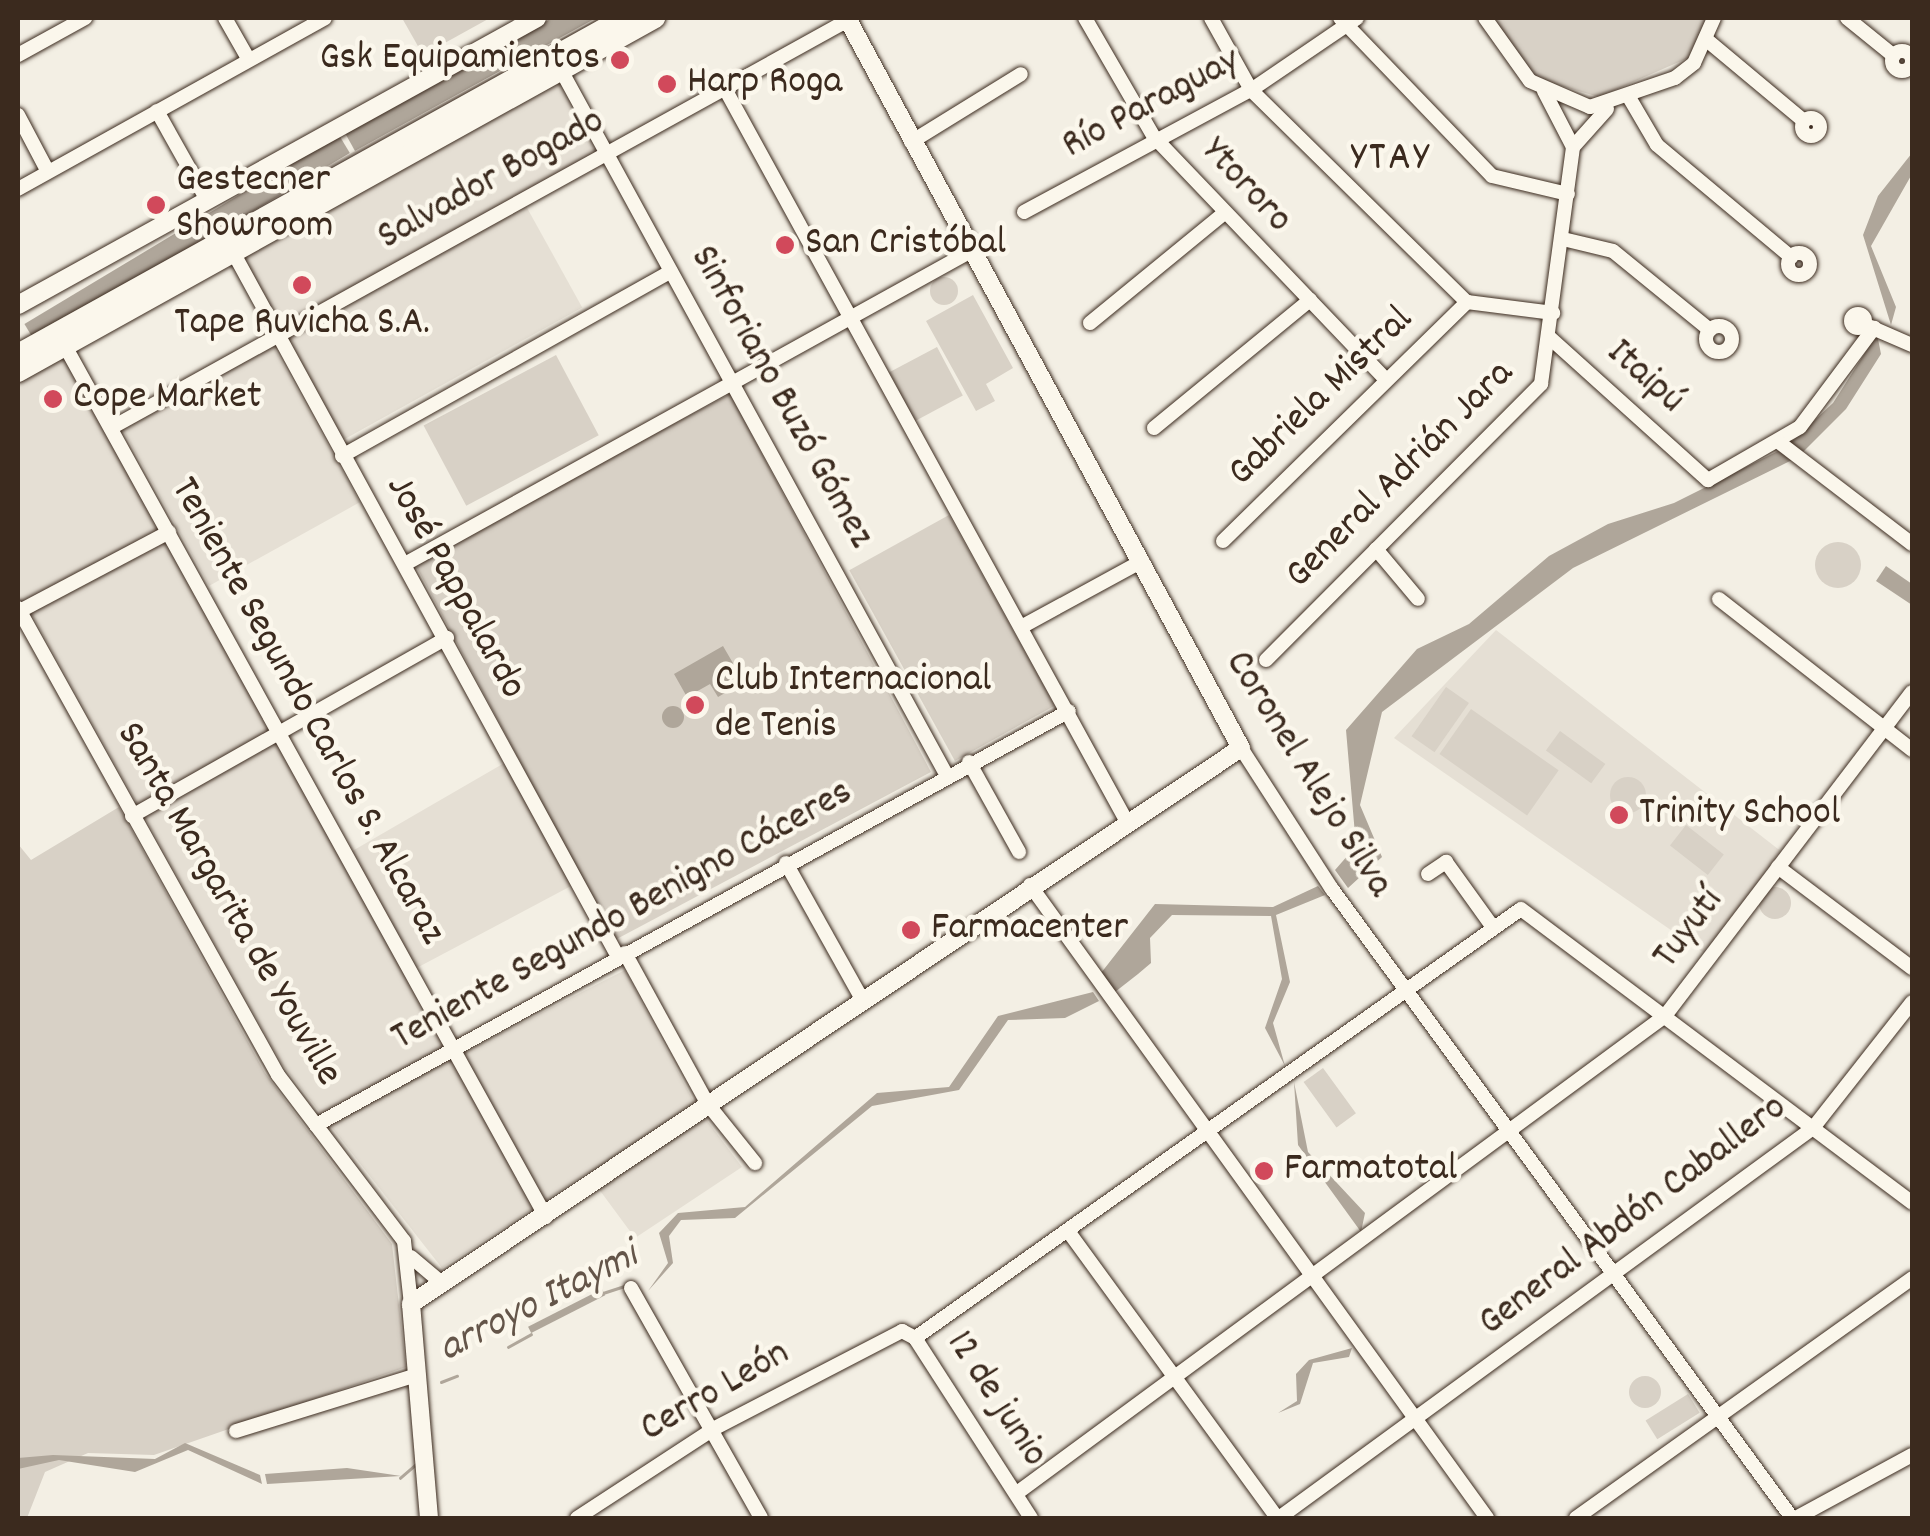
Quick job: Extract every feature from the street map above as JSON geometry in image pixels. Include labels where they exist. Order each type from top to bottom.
[{"type":"highway","points":[[18,372],[233,252],[624,18]]},
{"type":"highway","points":[[18,354],[556,62],[655,18]]},
{"type":"main road","points":[[18,305],[532,18]]},
{"type":"main road","name":"Coronel Alejo Silva","points":[[848,18],[910,142],[1241,748]]},
{"type":"main road","points":[[429,1518],[414,1376],[411,1304],[546,1216],[861,997],[1241,748]]},
{"type":"street","points":[[18,55],[85,18]]},
{"type":"street","points":[[225,18],[249,60]]},
{"type":"street","points":[[18,189],[326,18]]},
{"type":"street","name":"Salvador Bogado","points":[[110,428],[608,156],[848,18]]},
{"type":"street","name":"Ytororo","points":[[1085,18],[1154,137],[1222,215],[1386,380]]},
{"type":"street","points":[[1211,18],[1252,90],[1467,302],[1553,313]]},
{"type":"street","points":[[1486,18],[1544,92],[1573,147],[1623,101]]},
{"type":"street","points":[[1544,92],[1590,107],[1623,101],[1676,78],[1708,41],[1714,18]]},
{"type":"street","points":[[1846,18],[1894,56]]},
{"type":"street","points":[[1348,21],[1492,176],[1568,194]]},
{"type":"street","name":"Río Paraguay","points":[[1024,212],[1154,137],[1252,90],[1348,21]]},
{"type":"street","points":[[1708,41],[1804,121]]},
{"type":"street","name":"Sinforiano Buzó Gómez","points":[[556,62],[946,774]]},
{"type":"street","points":[[910,142],[1021,74]]},
{"type":"street","points":[[724,87],[1126,820]]},
{"type":"street","points":[[1623,101],[1657,145],[1791,257]]},
{"type":"street","points":[[158,111],[207,200]]},
{"type":"street","points":[[18,115],[48,172]]},
{"type":"street","name":"General Adrián Jara","points":[[1266,660],[1532,396],[1550,337],[1573,147]]},
{"type":"street","points":[[1090,323],[1222,215]]},
{"type":"street","points":[[1563,239],[1613,251],[1710,330]]},
{"type":"street","points":[[405,564],[971,251]]},
{"type":"street","name":"José Pappalardo","points":[[233,252],[342,456],[622,955],[707,1103],[755,1164]]},
{"type":"street","points":[[342,456],[670,271]]},
{"type":"street","points":[[1154,428],[1310,300]]},
{"type":"street","name":"Gabriela Mistral","points":[[1223,540],[1467,302]]},
{"type":"street","points":[[1912,346],[1869,326],[1840,382],[1781,443],[1798,462],[1912,544]]},
{"type":"street","name":"Itaipú","points":[[1550,337],[1708,480],[1781,443]]},
{"type":"street","name":"Teniente Segundo Carlos S. Alcaraz","points":[[65,346],[546,1216]]},
{"type":"street","points":[[18,610],[169,532]]},
{"type":"street","points":[[1376,549],[1418,600]]},
{"type":"street","points":[[1023,626],[1142,562]]},
{"type":"street","points":[[1719,598],[1912,750]]},
{"type":"street","name":"Santa Margarita de Youville","points":[[18,610],[132,816],[316,1125],[411,1256],[443,1284]]},
{"type":"street","points":[[132,816],[447,638]]},
{"type":"street","name":"Tuyutí","points":[[1017,1492],[1664,1016],[1912,692]]},
{"type":"street","name":"Teniente Segundo Benigno Cáceres","points":[[316,1125],[946,774],[1069,711]]},
{"type":"street","name":"Coronel Alejo Silva","points":[[1241,748],[1329,883],[1405,989],[1794,1518]]},
{"type":"street","points":[[969,762],[1019,852]]},
{"type":"street","points":[[1428,874],[1446,862],[1492,926]]},
{"type":"street","points":[[786,863],[861,997]]},
{"type":"street","points":[[1778,867],[1912,968]]},
{"type":"street","points":[[1030,885],[1094,982],[1486,1518]]},
{"type":"street","points":[[915,1338],[1521,908],[1912,1204]]},
{"type":"street","name":"General Abdón Caballero","points":[[1278,1518],[1813,1128],[1912,1002]]},
{"type":"street","points":[[1068,1231],[1278,1518]]},
{"type":"street","points":[[411,1256],[411,1304]]},
{"type":"street","points":[[1576,1518],[1912,1278]]},
{"type":"street","points":[[630,1288],[714,1428],[760,1518]]},
{"type":"street","name":"12 de junio","points":[[894,1333],[915,1338],[1031,1518]]},
{"type":"street","name":"Cerro León","points":[[583,1517],[714,1428],[894,1333]]},
{"type":"street","points":[[236,1431],[414,1376]]},
{"type":"street","points":[[1794,1518],[1912,1455]]},
{"type":"shaded area","points":[[402,18],[490,18],[423,55]]},
{"type":"shaded area","points":[[552,18],[596,18],[355,151],[345,133]]},
{"type":"shaded area","points":[[599,18],[611,18],[18,347],[172,251]]},
{"type":"shaded area","points":[[1495,18],[1707,18],[1688,58],[1599,97],[1541,80],[1514,56]]},
{"type":"shaded area","points":[[560,77],[601,151],[279,330],[238,255]]},
{"type":"shaded area","points":[[339,135],[350,153],[35,342],[24,324]]},
{"type":"shaded area","points":[[1912,153],[1912,174],[1871,246],[1896,307],[1891,325],[1863,235],[1878,196]]},
{"type":"shaded area","points":[[526,206],[582,307],[343,440],[286,339]]},
{"type":"shaded area","points":[[944,277],[954,281],[958,291],[954,301],[944,305],[934,301],[930,291],[934,281]]},
{"type":"shaded area","points":[[973,295],[1013,368],[986,384],[995,401],[976,411],[926,321]]},
{"type":"shaded area","points":[[1877,334],[1881,354],[1846,409],[1798,457],[1788,445],[1833,403]]},
{"type":"shaded area","points":[[272,344],[360,502],[209,586],[122,427]]},
{"type":"shaded area","points":[[937,347],[963,396],[915,421],[889,372]]},
{"type":"shaded area","points":[[64,353],[342,857],[506,762],[571,886],[409,972],[457,1056],[625,970],[696,1106],[742,1167],[635,1238],[587,1173],[442,1268],[282,1064],[25,602],[18,605],[18,380]]},
{"type":"shaded area","points":[[556,355],[599,435],[466,506],[424,425]]},
{"type":"shaded area","name":"Club Internacional de Tenis","points":[[730,394],[931,772],[615,940],[414,562]]},
{"type":"shaded area","points":[[1782,449],[1792,460],[1573,568],[1382,712],[1360,805],[1382,857],[1348,888],[1335,870],[1356,846],[1346,730],[1417,649],[1469,624],[1549,556],[1608,524],[1674,503]]},
{"type":"shaded area","points":[[949,515],[1055,706],[955,761],[849,570]]},
{"type":"shaded area","points":[[1838,542],[1854,549],[1861,565],[1854,581],[1838,588],[1822,581],[1815,565],[1822,549]]},
{"type":"shaded area","points":[[1886,566],[1912,584],[1912,605],[1876,581]]},
{"type":"shaded area","name":"Trinity School","points":[[1496,630],[1782,852],[1704,953],[1394,738]]},
{"type":"shaded area","points":[[723,646],[744,682],[718,697],[710,684],[687,697],[674,674]]},
{"type":"shaded area","points":[[1446,687],[1469,703],[1435,752],[1412,736]]},
{"type":"shaded area","points":[[673,706],[681,709],[681,725],[673,728],[665,725],[662,717],[665,709]]},
{"type":"shaded area","points":[[1471,709],[1559,770],[1527,815],[1439,754]]},
{"type":"shaded area","points":[[1560,731],[1605,764],[1591,783],[1546,750]]},
{"type":"shaded area","points":[[1628,777],[1641,782],[1646,795],[1641,808],[1628,813],[1615,808],[1610,795],[1615,782]]},
{"type":"shaded area","points":[[119,807],[265,1073],[392,1244],[406,1367],[154,1455],[88,1453],[45,1472],[27,1518],[18,1518],[18,844],[31,860]]},
{"type":"shaded area","points":[[1686,825],[1724,855],[1708,875],[1670,845]]},
{"type":"shaded area","points":[[1318,886],[1325,895],[1276,915],[1290,982],[1273,1023],[1285,1066],[1265,1028],[1282,979],[1271,916],[1172,915],[1150,938],[1151,963],[1138,974],[1115,992],[1101,973],[1155,904],[1273,907]]},
{"type":"shaded area","points":[[1775,887],[1786,892],[1791,903],[1786,914],[1775,919],[1764,914],[1759,903],[1764,892]]},
{"type":"shaded area","points":[[1093,992],[1099,1001],[1065,1018],[1008,1020],[959,1090],[872,1106],[735,1218],[681,1220],[669,1236],[673,1263],[648,1291],[668,1263],[659,1233],[678,1213],[745,1207],[877,1093],[949,1087],[998,1016]]},
{"type":"shaded area","points":[[1323,1068],[1356,1113],[1336,1127],[1304,1082]]},
{"type":"shaded area","points":[[1294,1082],[1308,1152],[1365,1213],[1361,1232],[1298,1145]]},
{"type":"shaded area","points":[[602,1289],[605,1295],[531,1333],[528,1327]]},
{"type":"shaded area","points":[[1352,1348],[1349,1357],[1313,1363],[1300,1404],[1278,1413],[1297,1401],[1296,1374],[1309,1360]]},
{"type":"shaded area","points":[[1645,1376],[1656,1381],[1661,1392],[1656,1403],[1645,1408],[1634,1403],[1629,1392],[1634,1381]]},
{"type":"shaded area","points":[[1688,1394],[1700,1413],[1657,1439],[1646,1420]]},
{"type":"shaded area","points":[[185,1443],[260,1475],[262,1484],[188,1450],[135,1472],[59,1460],[18,1469],[18,1458],[53,1455],[155,1459]]},
{"type":"shaded area","points":[[347,1468],[401,1476],[267,1484],[265,1474]]},
{"type":"waterway","name":"arroyo Itaymi","points":[[603,1293],[628,1285]]},
{"type":"waterway","name":"arroyo Itaymi","points":[[508,1347],[531,1334]]},
{"type":"waterway","name":"arroyo Itaymi","points":[[441,1382],[457,1376]]},
{"type":"waterway","name":"arroyo Itaymi","points":[[400,1478],[416,1464]]},
{"type":"place","name":"Gsk Equipamientos","points":[[620,60]]},
{"type":"place","name":"Harp Roga","points":[[667,84]]},
{"type":"place","name":"Gestecner Showroom","points":[[156,205]]},
{"type":"place","name":"San Cristóbal","points":[[785,245]]},
{"type":"place","name":"Tape Ruvicha S.A.","points":[[302,285]]},
{"type":"place","name":"Cope Market","points":[[53,399]]},
{"type":"place","name":"Club Internacional de Tenis","points":[[695,705]]},
{"type":"place","name":"Trinity School","points":[[1619,815]]},
{"type":"place","name":"Farmacenter","points":[[911,930]]},
{"type":"place","name":"Farmatotal","points":[[1264,1171]]},
{"type":"district","name":"YTAY","points":[[1391,160]]}]
